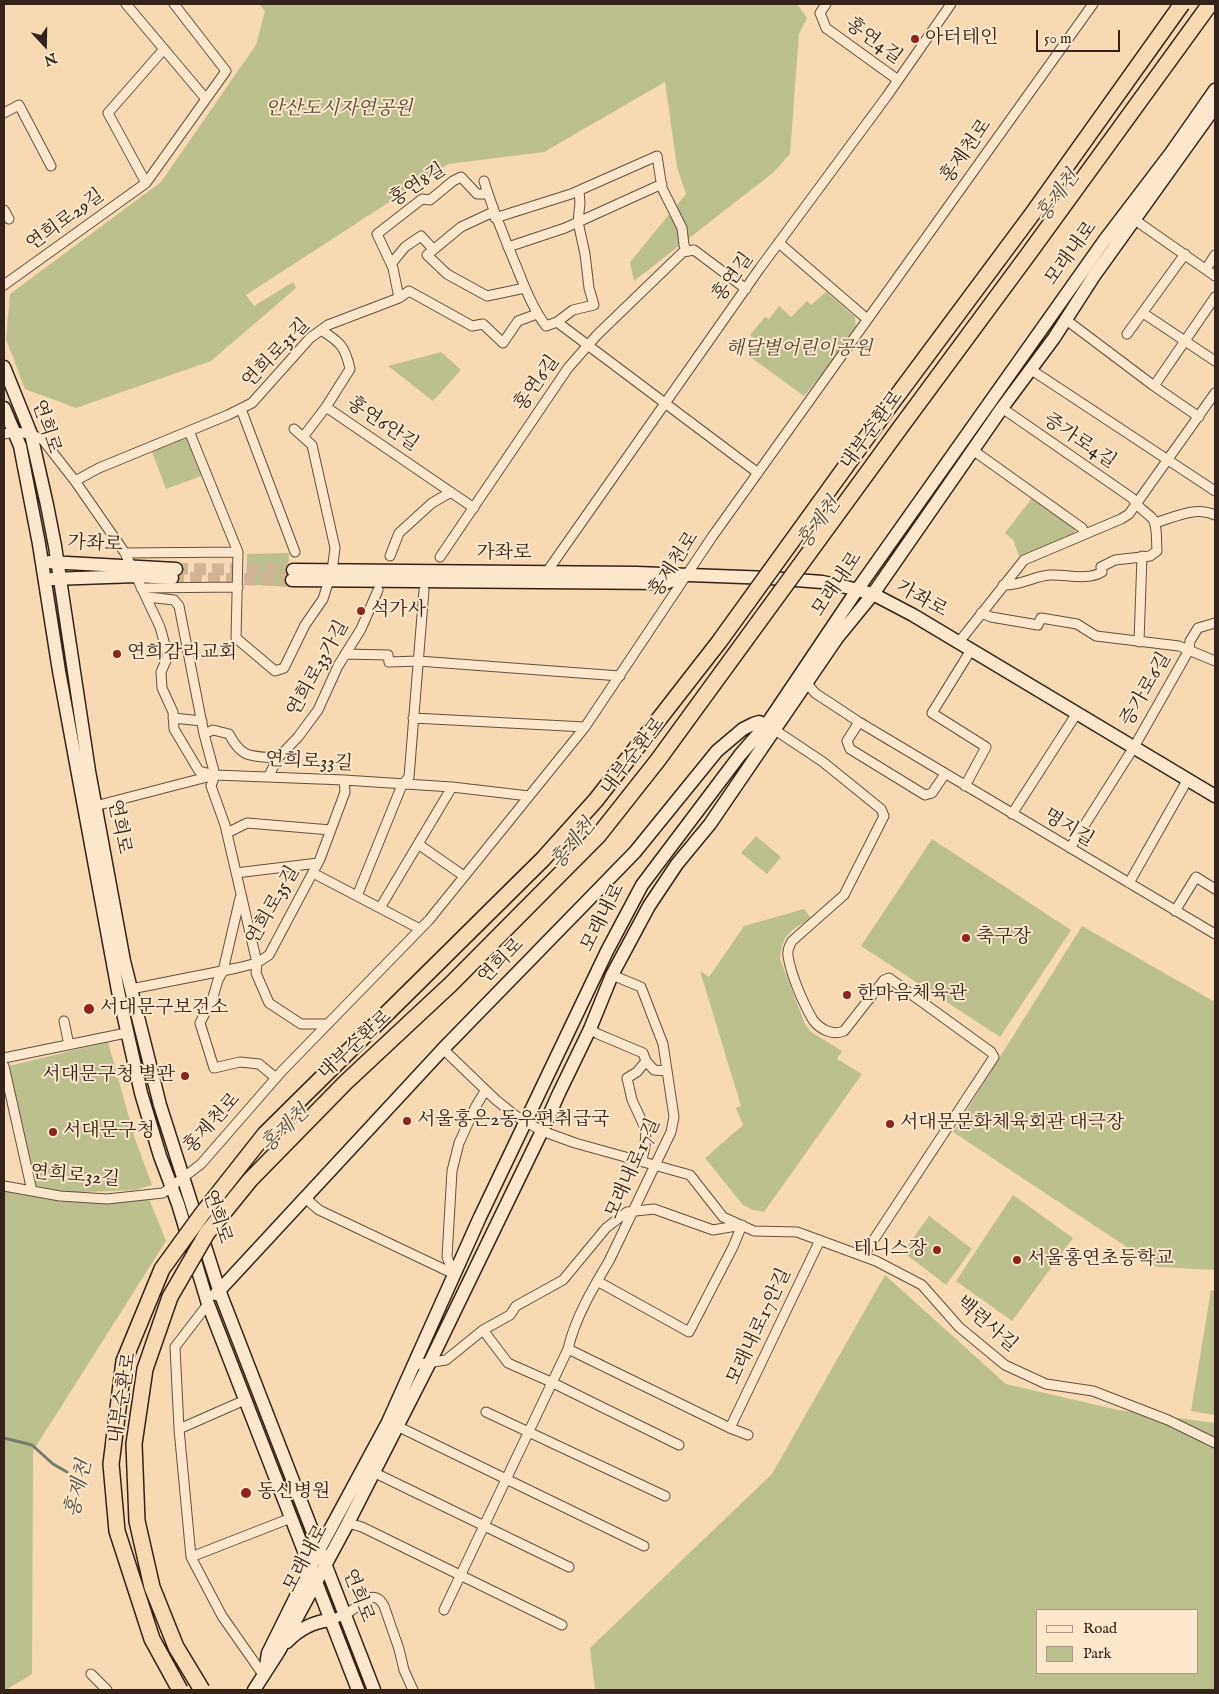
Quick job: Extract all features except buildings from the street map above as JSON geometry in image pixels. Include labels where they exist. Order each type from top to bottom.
[{"type":"highway","name":"내부순환로","points":[[180,1690],[152,1639],[117,1531],[111,1464],[124,1361],[162,1269],[202,1214],[265,1134],[542,859],[596,800],[719,642],[894,400],[1033,213],[1182,4]]},
{"type":"highway","name":"내부순환로","points":[[202,1690],[176,1647],[152,1588],[137,1521],[134,1444],[145,1368],[170,1297],[207,1233],[257,1173],[346,1082],[452,984],[598,836],[658,760],[1210,4]]},
{"type":"main road","name":"모래내로","points":[[254,1690],[279,1651],[348,1523],[430,1362],[542,1131],[590,1029],[612,976],[649,906],[677,864],[710,824],[857,590],[1104,241],[1171,153],[1215,90]]},
{"type":"main road","name":"모래내로","points":[[264,1676],[268,1653],[319,1550],[388,1422],[454,1274],[607,951],[642,885],[733,766],[771,727],[806,682],[836,638],[873,594],[1094,276],[1213,114]]},
{"type":"main road","name":"연희로","points":[[4,367],[31,434],[47,505],[95,806],[124,960],[160,1105],[219,1290],[374,1690]]},
{"type":"main road","name":"연희로","points":[[4,408],[9,433],[20,446],[42,562],[59,671],[126,1033],[141,1094],[160,1156],[178,1204],[202,1288],[358,1690]]},
{"type":"main road","name":"가좌로","points":[[42,562],[57,562],[136,577],[174,574]]},
{"type":"main road","name":"가좌로","points":[[293,575],[546,573],[688,575],[822,582],[857,590],[873,594],[913,615],[1215,796]]},
{"type":"main road","points":[[330,575],[666,583],[688,575]]},
{"type":"main road","points":[[44,579],[136,577]]},
{"type":"main road","name":"연희로","points":[[208,1304],[304,1197],[443,1049],[635,852],[717,751],[752,724],[759,722],[771,727]]},
{"type":"main road","points":[[717,751],[726,750],[731,752],[734,759],[733,766]]},
{"type":"main road","points":[[279,1651],[298,1632],[312,1624],[330,1620]]},
{"type":"street","points":[[126,4],[206,99]]},
{"type":"street","name":"연희로29길","points":[[4,285],[146,183],[226,71],[174,4]]},
{"type":"street","name":"홍연4길","points":[[826,4],[820,13],[826,28],[898,80]]},
{"type":"street","name":"홍연길","points":[[546,573],[746,289],[951,4]]},
{"type":"street","name":"홍제천로","points":[[172,1188],[201,1164],[276,1078],[420,929],[585,728],[712,537],[1093,4]]},
{"type":"street","points":[[146,183],[108,113],[164,49]]},
{"type":"street","points":[[4,113],[19,105],[51,166]]},
{"type":"street","points":[[525,288],[488,296],[447,274],[427,255],[461,227],[494,215],[579,190],[657,156],[662,188],[682,228],[684,245],[687,251],[694,250],[746,289]]},
{"type":"street","name":"홍연8길","points":[[391,264],[378,234],[422,199],[430,200],[453,181],[461,178],[477,194],[488,194]]},
{"type":"street","points":[[484,181],[494,215],[525,288],[537,314],[546,326],[557,322],[573,310],[594,305],[589,288],[586,254],[578,222],[579,190]]},
{"type":"street","points":[[508,247],[578,222],[662,184]]},
{"type":"street","points":[[4,210],[9,219]]},
{"type":"street","points":[[1135,220],[1215,276]]},
{"type":"street","points":[[433,249],[421,236],[405,247],[391,264],[399,298],[409,291],[472,326],[483,324],[503,343],[518,320],[537,314]]},
{"type":"street","points":[[779,243],[867,319]]},
{"type":"street","name":"홍연6길","points":[[440,557],[568,368],[587,346],[683,252],[687,251]]},
{"type":"street","points":[[1127,334],[1185,254]]},
{"type":"street","points":[[1206,269],[1215,256]]},
{"type":"street","points":[[1154,386],[1215,297]]},
{"type":"street","name":"연희로31길","points":[[75,480],[252,403],[310,338],[328,325],[399,298]]},
{"type":"street","points":[[1143,313],[1215,362]]},
{"type":"street","points":[[1065,320],[1199,417]]},
{"type":"street","points":[[557,322],[758,473]]},
{"type":"street","name":"홍연6안길","points":[[321,330],[338,341],[347,356],[350,369],[326,407],[474,508]]},
{"type":"street","name":"증가로4길","points":[[1030,369],[1169,460]]},
{"type":"street","points":[[959,642],[1026,558],[1125,517],[1169,460],[1215,393]]},
{"type":"street","points":[[303,437],[326,407]]},
{"type":"street","name":"증가로4길","points":[[1002,408],[1132,498],[1136,505],[1155,523]]},
{"type":"street","name":"연희로31길","points":[[241,409],[295,552]]},
{"type":"street","points":[[189,431],[238,552],[236,571],[238,587],[236,638],[275,671],[284,668],[305,625],[323,599],[335,548],[312,445],[294,428]]},
{"type":"street","points":[[9,433],[31,434],[43,440],[75,480],[125,554],[136,577],[238,587]]},
{"type":"street","points":[[974,451],[1082,528],[1085,534]]},
{"type":"street","points":[[1169,460],[1215,490]]},
{"type":"street","points":[[390,556],[398,533],[432,503],[451,492]]},
{"type":"street","points":[[1003,585],[1014,586],[1048,575],[1089,576],[1102,572],[1101,567],[1115,560],[1150,556],[1157,551],[1155,523],[1194,511],[1206,511],[1215,515]]},
{"type":"street","points":[[125,554],[238,552]]},
{"type":"street","points":[[1139,642],[1142,556]]},
{"type":"street","name":"연희로33길","points":[[136,577],[160,627],[168,656],[161,672],[162,688],[173,712],[174,729],[199,771],[215,775],[344,780],[452,787],[529,796]]},
{"type":"street","name":"연희로33가길","points":[[268,777],[278,758],[298,737],[318,710],[345,654],[361,628],[378,590]]},
{"type":"street","points":[[357,896],[402,785],[409,778],[424,590]]},
{"type":"street","points":[[146,597],[174,600],[179,606],[204,734],[215,775]]},
{"type":"street","name":"증가로6길","points":[[981,613],[992,617],[1038,625],[1041,618],[1077,624],[1096,636],[1179,646],[1189,650]]},
{"type":"street","name":"증가로6길","points":[[1134,747],[1189,650],[1190,641],[1198,628],[1215,623]]},
{"type":"street","points":[[965,786],[986,747],[932,713],[971,650]]},
{"type":"street","points":[[1189,650],[1215,661]]},
{"type":"street","points":[[345,654],[388,655],[389,662],[418,662],[620,676]]},
{"type":"street","name":"명지길","points":[[806,682],[814,693],[858,722],[1215,934]]},
{"type":"street","points":[[1012,814],[1077,713]]},
{"type":"street","points":[[173,718],[202,721]]},
{"type":"street","points":[[413,718],[585,728]]},
{"type":"street","points":[[858,722],[847,741],[850,749],[925,795],[932,793],[945,774]]},
{"type":"street","points":[[771,727],[823,762],[881,809],[884,814],[883,820],[844,895],[792,941],[788,949],[788,958],[813,1020],[830,1032],[838,1033],[844,1031],[884,980],[889,978],[991,1052],[993,1056],[993,1060],[863,1256]]},
{"type":"street","points":[[204,734],[213,730],[229,734],[236,748],[249,756],[278,758]]},
{"type":"street","points":[[1070,848],[1134,747]]},
{"type":"street","name":"연희로33길","points":[[95,806],[215,775]]},
{"type":"street","name":"연희로35길","points":[[215,775],[211,786],[227,833],[256,963]]},
{"type":"street","points":[[1129,883],[1188,779]]},
{"type":"street","name":"연희로35길","points":[[131,989],[256,963],[270,955],[318,863],[345,792],[344,780]]},
{"type":"street","points":[[380,908],[452,787]]},
{"type":"street","points":[[227,833],[247,823],[331,830]]},
{"type":"street","points":[[418,844],[464,876]]},
{"type":"street","name":"연희로35길","points":[[236,873],[318,863]]},
{"type":"street","points":[[313,873],[420,929]]},
{"type":"street","points":[[1176,911],[1196,877],[1215,889]]},
{"type":"street","name":"연희로35길","points":[[223,971],[241,896]]},
{"type":"street","points":[[256,963],[256,973],[268,1003],[300,1024],[328,1024]]},
{"type":"street","name":"홍제천로","points":[[223,971],[200,1023],[214,1068],[240,1062],[259,1064],[276,1078]]},
{"type":"street","name":"모래내로17길","points":[[444,1610],[568,1349],[571,1336],[597,1281],[610,1262],[671,1132],[674,1117],[663,1044],[641,987],[612,976]]},
{"type":"street","points":[[64,1021],[69,1045]]},
{"type":"street","points":[[590,1029],[644,1053],[646,1061],[654,1070],[667,1071]]},
{"type":"street","points":[[4,1058],[126,1033]]},
{"type":"street","points":[[443,1049],[486,1091],[516,1116],[542,1131]]},
{"type":"street","points":[[642,1160],[646,1130],[632,1100],[627,1078],[637,1072],[646,1061]]},
{"type":"street","points":[[4,1066],[32,1191]]},
{"type":"street","points":[[454,1274],[447,1256],[452,1171],[459,1143],[476,1106],[486,1091]]},
{"type":"street","name":"백련사길","points":[[542,1131],[690,1175],[723,1217],[754,1230],[797,1232],[876,1261],[922,1285],[959,1327],[1005,1365],[1046,1384],[1093,1392],[1168,1420],[1215,1443]]},
{"type":"street","name":"연희로32길","points":[[4,1186],[60,1196],[107,1199],[163,1194],[172,1188]]},
{"type":"street","points":[[304,1197],[319,1210],[454,1274]]},
{"type":"street","points":[[414,1364],[446,1360],[483,1330],[510,1315],[516,1306],[563,1280],[606,1228],[627,1212],[654,1209],[713,1230],[742,1225]]},
{"type":"street","points":[[597,1281],[689,1332],[733,1247],[742,1225]]},
{"type":"street","name":"모래내로17안길","points":[[730,1428],[820,1240]]},
{"type":"street","name":"연희로","points":[[208,1304],[175,1347],[179,1429],[191,1557],[222,1616],[264,1676]]},
{"type":"street","points":[[483,1330],[508,1364],[551,1382],[679,1445]]},
{"type":"street","points":[[568,1349],[748,1435]]},
{"type":"street","points":[[179,1429],[245,1400]]},
{"type":"street","points":[[486,1412],[665,1496]]},
{"type":"street","points":[[397,1426],[644,1546]]},
{"type":"street","points":[[373,1472],[483,1527],[569,1567]]},
{"type":"street","points":[[191,1557],[291,1518]]},
{"type":"street","points":[[348,1523],[358,1526],[562,1625]]},
{"type":"street","points":[[330,1620],[350,1612],[367,1598],[380,1600],[384,1606],[404,1670],[413,1690]]},
{"type":"street","points":[[90,1674],[107,1690]]},
{"type":"green space","name":"안산도시자연공원","points":[[259,4],[797,4],[807,18],[799,34],[790,154],[774,172],[634,281],[630,262],[686,194],[677,167],[665,82],[544,152],[448,164],[246,295],[254,306],[293,282],[296,288],[211,361],[76,408],[25,389],[6,339],[10,294],[161,182],[256,45],[265,11]]},
{"type":"green space","name":"해달별어린이공원","points":[[826,292],[855,317],[856,329],[852,337],[804,396],[749,356],[761,344],[750,335],[765,317],[769,319],[779,306],[791,317],[807,301],[811,305]]},
{"type":"green space","points":[[441,352],[461,370],[433,401],[388,366]]},
{"type":"green space","points":[[186,438],[201,476],[166,489],[152,452]]},
{"type":"green space","points":[[1032,498],[1075,529],[1075,533],[1029,552],[1029,554],[1020,558],[1013,540],[1005,533]]},
{"type":"green space","points":[[289,553],[287,587],[246,584],[247,554]]},
{"type":"green space","points":[[756,836],[781,857],[767,874],[741,853]]},
{"type":"green space","name":"축구장","points":[[932,839],[1071,930],[1000,1037],[861,946]]},
{"type":"green space","points":[[804,909],[811,918],[789,934],[783,943],[780,959],[805,1024],[811,1032],[842,1051],[837,1059],[862,1074],[764,1212],[753,1210],[743,1205],[705,1158],[743,1125],[736,1108],[741,1106],[700,971],[709,977],[744,926]]},
{"type":"green space","points":[[1082,926],[1215,1002],[1215,1270],[1157,1267],[953,1132]]},
{"type":"green space","points":[[108,1042],[135,1139],[152,1185],[135,1190],[59,1193],[33,1184],[9,1066]]},
{"type":"green space","points":[[4,1186],[59,1196],[148,1196],[166,1241],[33,1451],[32,1674],[6,1690],[4,1690]]},
{"type":"green space","points":[[1013,1195],[1073,1238],[1012,1321],[956,1281]]},
{"type":"green space","name":"테니스장","points":[[929,1216],[972,1249],[946,1285],[903,1252]]},
{"type":"green space","points":[[885,1275],[1006,1384],[1118,1410],[1215,1423],[1215,1690],[595,1690],[590,1648],[772,1474]]},
{"type":"green space","points":[[1211,1290],[1215,1291],[1215,1415],[1191,1411]]},
{"type":"pier","points":[[1167,4],[1215,4],[595,845],[534,912],[286,1154],[247,1195],[206,1250],[180,1296],[171,1320],[152,1345],[105,1426],[100,1447],[100,1430],[112,1359],[126,1319],[203,1190],[297,1084],[493,893],[592,786]]},
{"type":"pier","points":[[131,1630],[138,1639],[193,1690],[164,1690]]},
{"type":"waterway","name":"홍제천","points":[[4,1438],[32,1445],[53,1464],[67,1472]]},
{"type":"tunnel","points":[[176,569],[293,570]]},
{"type":"tunnel","points":[[172,578],[292,580]]},
{"type":"place","name":"아터테인","points":[[915,39]]},
{"type":"place","name":"석가사","points":[[361,611]]},
{"type":"place","name":"연희감리교회","points":[[117,654]]},
{"type":"place","name":"축구장","points":[[966,938]]},
{"type":"place","name":"한마음체육관","points":[[847,995]]},
{"type":"place","name":"서대문구보건소","points":[[89,1009]]},
{"type":"place","name":"서대문구청 별관","points":[[185,1076]]},
{"type":"place","name":"서울홍은2동우편취급국","points":[[407,1121]]},
{"type":"place","name":"서대문문화체육회관 대극장","points":[[890,1124]]},
{"type":"place","name":"서대문구청","points":[[53,1132]]},
{"type":"place","name":"테니스장","points":[[937,1250]]},
{"type":"place","name":"서울홍연초등학교","points":[[1017,1260]]},
{"type":"place","name":"동신병원","points":[[246,1493]]}]
